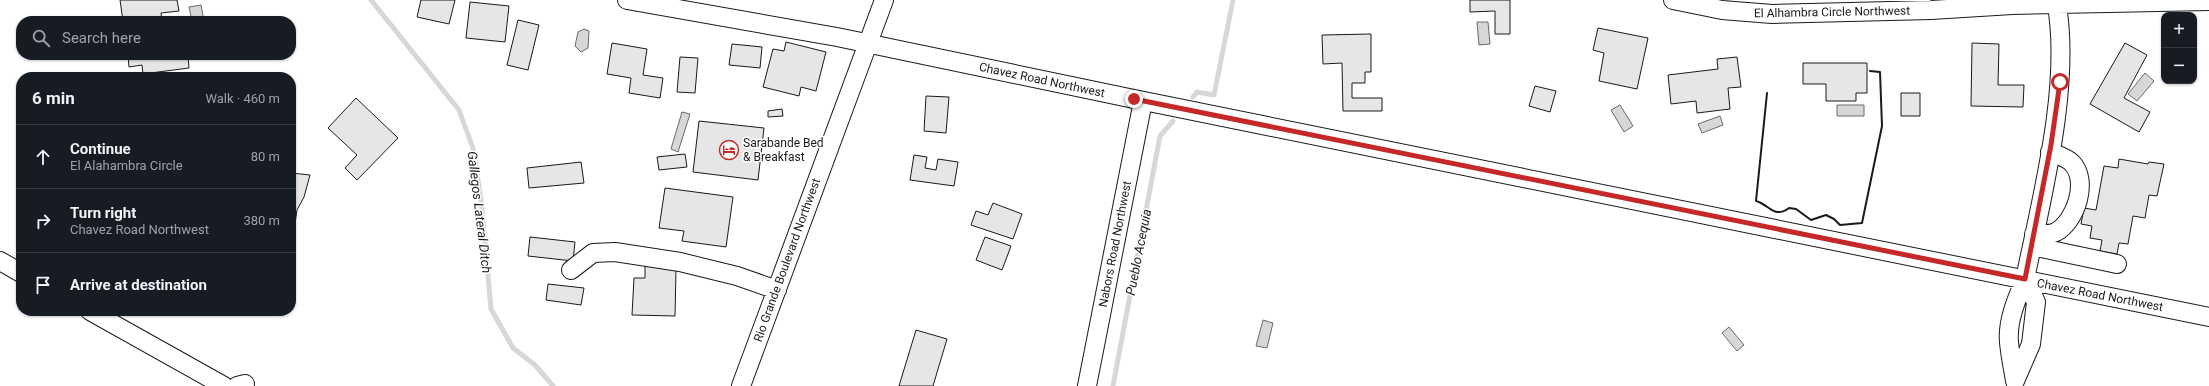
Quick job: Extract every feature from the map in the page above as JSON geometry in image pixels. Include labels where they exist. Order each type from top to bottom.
[{"type":"street","name":"Chavez Road Northwest","points":[[627,0],[678,4],[1143,101],[2209,316]]},
{"type":"street","name":"Rio Grande Boulevard Northwest","points":[[741,386],[884,0]]},
{"type":"street","name":"El Alhambra Circle Northwest","points":[[1672,0],[1722,10],[1772,14],[1931,10],[2056,2],[2209,1]]},
{"type":"street","points":[[2015,384],[2008,341],[2009,329],[2017,298],[2025,279],[2050,152],[2060,82],[2061,36],[2056,2]]},
{"type":"street","name":"Nabors Road Northwest","points":[[1087,386],[1143,101]]},
{"type":"street","points":[[2033,240],[2056,232],[2067,223],[2079,196],[2080,181],[2077,171],[2072,163],[2050,152]]},
{"type":"street","points":[[2033,240],[2117,264]]},
{"type":"street","points":[[570,270],[593,253],[614,252],[680,262],[737,276],[777,290]]},
{"type":"street","points":[[0,261],[16,270]]},
{"type":"street","points":[[99,316],[224,386]]},
{"type":"shaded area","points":[[201,5],[203,16],[191,16],[189,7]]},
{"type":"shaded area","points":[[1477,22],[1488,22],[1490,44],[1479,45]]},
{"type":"shaded area","points":[[584,29],[589,31],[588,48],[581,52],[575,46],[578,32]]},
{"type":"shaded area","points":[[2145,73],[2154,81],[2137,101],[2128,94]]},
{"type":"shaded area","points":[[1620,105],[1633,126],[1624,132],[1611,110]]},
{"type":"shaded area","points":[[1837,105],[1864,105],[1864,116],[1837,116]]},
{"type":"shaded area","points":[[682,112],[690,114],[678,152],[671,149]]},
{"type":"shaded area","points":[[1720,116],[1723,125],[1702,133],[1698,124]]},
{"type":"shaded area","points":[[1263,320],[1273,323],[1267,348],[1256,346]]},
{"type":"shaded area","points":[[1729,327],[1744,345],[1737,351],[1722,333]]},
{"type":"building","points":[[120,0],[177,0],[179,11],[161,13],[161,16],[122,16]]},
{"type":"building","points":[[421,0],[455,0],[449,24],[417,17]]},
{"type":"building","points":[[1470,0],[1510,0],[1510,34],[1495,34],[1495,11],[1470,12]]},
{"type":"building","points":[[470,2],[509,6],[505,42],[466,38]]},
{"type":"building","points":[[518,20],[539,25],[528,70],[507,65]]},
{"type":"building","points":[[1598,28],[1648,38],[1637,89],[1599,81],[1604,53],[1593,50]]},
{"type":"building","points":[[1371,34],[1371,72],[1365,72],[1365,83],[1352,83],[1352,98],[1382,98],[1382,111],[1343,111],[1342,63],[1323,64],[1322,35]]},
{"type":"building","points":[[786,42],[826,52],[816,91],[801,87],[799,96],[763,87],[773,49],[784,51]]},
{"type":"building","points":[[612,43],[647,49],[643,75],[663,78],[660,98],[629,93],[631,78],[607,74]]},
{"type":"building","points":[[1972,43],[1999,44],[1998,85],[2024,85],[2023,107],[1971,106]]},
{"type":"building","points":[[2125,43],[2147,55],[2124,98],[2150,112],[2139,132],[2090,104]]},
{"type":"building","points":[[732,44],[762,47],[760,68],[729,65]]},
{"type":"building","points":[[680,57],[698,58],[695,93],[677,92]]},
{"type":"building","points":[[1737,57],[1741,87],[1728,88],[1730,109],[1697,113],[1696,101],[1671,104],[1668,75],[1718,69],[1717,59]]},
{"type":"building","points":[[128,60],[188,60],[189,68],[158,72],[143,72],[142,65],[129,67]]},
{"type":"building","points":[[1803,63],[1867,63],[1867,93],[1856,93],[1856,101],[1826,101],[1826,84],[1803,84]]},
{"type":"building","points":[[1535,86],[1556,91],[1550,112],[1529,106]]},
{"type":"building","points":[[1901,93],[1920,93],[1920,116],[1901,116]]},
{"type":"building","points":[[926,96],[949,97],[946,133],[924,131]]},
{"type":"building","points":[[356,98],[398,138],[357,180],[345,168],[357,155],[328,128]]},
{"type":"building","points":[[782,109],[783,116],[768,117],[768,111]]},
{"type":"building","name":"Sarabande Bed & Breakfast","points":[[699,121],[764,128],[758,180],[693,172]]},
{"type":"building","points":[[685,154],[687,167],[659,170],[657,157]]},
{"type":"building","points":[[914,155],[927,157],[925,168],[936,170],[938,159],[958,162],[954,186],[910,180]]},
{"type":"building","points":[[2119,159],[2148,164],[2149,162],[2164,164],[2157,196],[2149,195],[2145,218],[2133,216],[2128,244],[2119,243],[2117,254],[2100,251],[2102,240],[2090,238],[2092,226],[2081,224],[2084,208],[2096,210],[2104,166],[2118,168]]},
{"type":"building","points":[[581,162],[584,183],[529,188],[527,168]]},
{"type":"building","points":[[296,174],[310,175],[304,197],[297,210],[296,217]]},
{"type":"building","points":[[665,188],[733,197],[726,247],[682,241],[684,231],[659,228]]},
{"type":"building","points":[[993,203],[1022,214],[1013,239],[971,225],[976,211],[988,215]]},
{"type":"building","points":[[530,237],[575,242],[573,261],[528,256]]},
{"type":"building","points":[[985,237],[1011,246],[1002,270],[976,260]]},
{"type":"building","points":[[645,266],[676,268],[675,316],[632,315],[634,278],[645,278]]},
{"type":"building","points":[[548,284],[584,288],[581,305],[546,300]]},
{"type":"building","points":[[916,330],[947,339],[933,386],[899,386]]},
{"type":"waterway","name":"Gallegos Lateral Ditch","points":[[371,0],[459,110],[473,148],[481,200],[491,309],[513,348],[535,365],[553,386]]},
{"type":"waterway","name":"Pueblo Acequia","points":[[1193,97],[1197,92],[1214,95],[1233,0]]},
{"type":"waterway","name":"Pueblo Acequia","points":[[1113,386],[1160,136],[1173,121]]},
{"type":"wall","points":[[1767,93],[1756,201],[1776,212],[1784,211],[1789,208],[1796,209],[1811,220],[1826,215],[1834,219],[1840,225],[1862,223],[1882,126],[1880,72],[1870,71]]},
{"type":"place","name":"Sarabande Bed & Breakfast","points":[[729,150]]},
{"type":"route","points":[[1134,99],[2025,279],[2051,145],[2060,82]]}]
